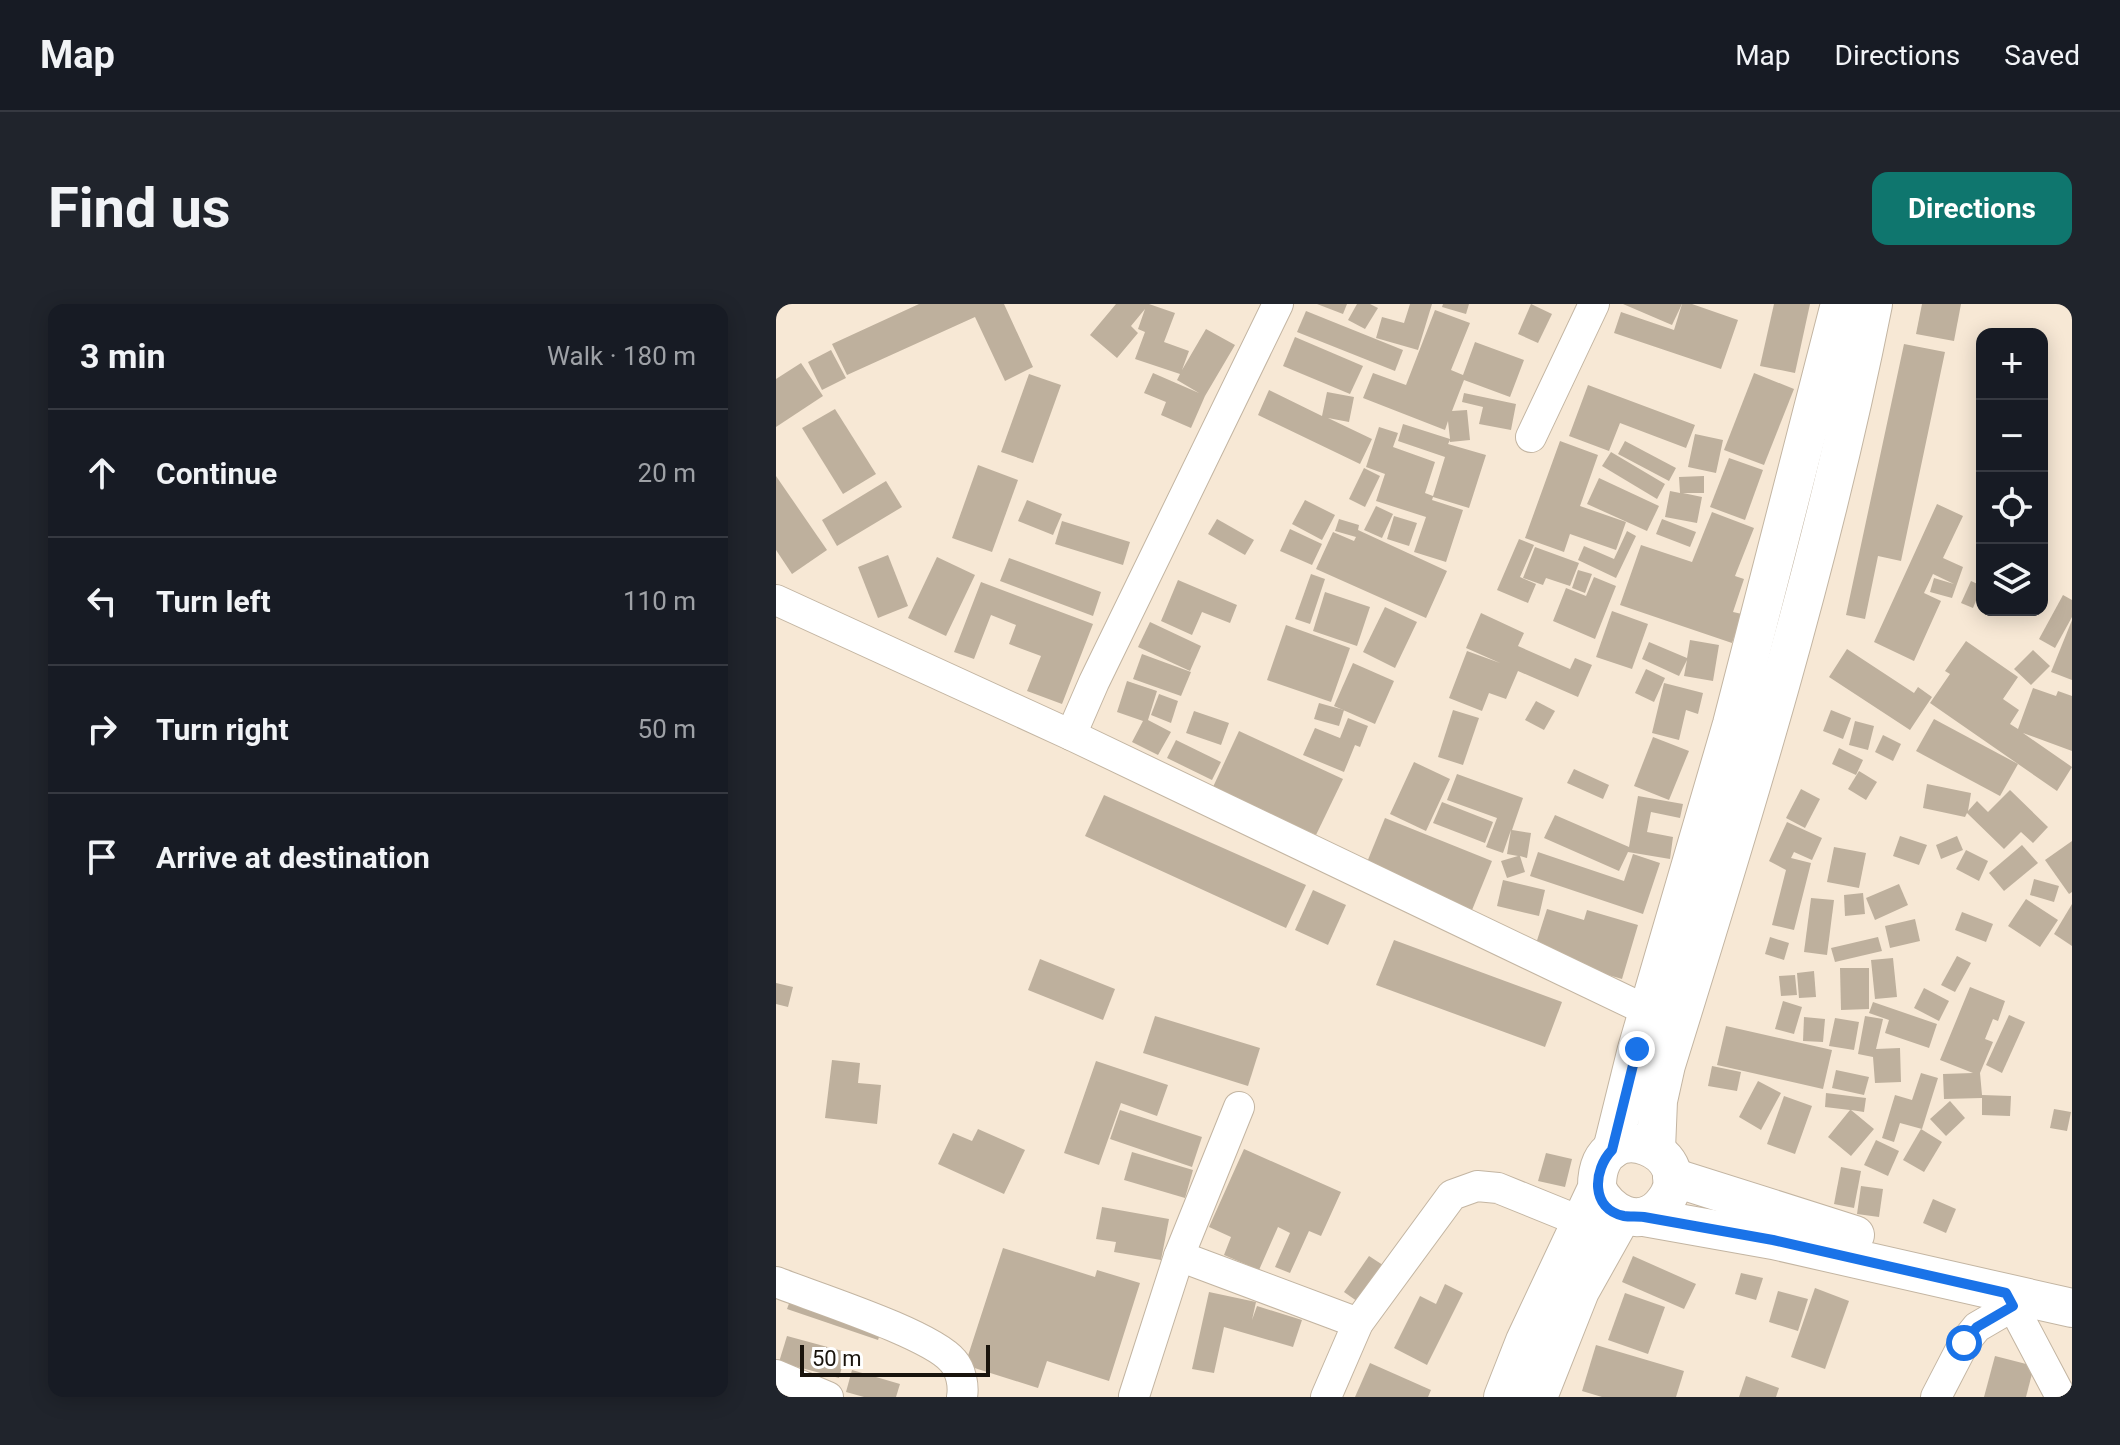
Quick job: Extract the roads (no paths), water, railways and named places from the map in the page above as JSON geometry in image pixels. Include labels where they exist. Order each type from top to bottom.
[{"type":"main road","points":[[1612,1150],[1648,1011],[1732,724],[1840,304]]},
{"type":"main road","points":[[1538,1397],[1580,1291],[1633,1216],[1659,1209],[1670,1194],[1658,1101],[1666,1065],[1765,745],[1854,398],[1873,304]]},
{"type":"main road","points":[[2072,1283],[1934,1259],[1664,1163],[1641,1143],[1626,1143],[1612,1150],[1602,1160],[1597,1174],[1597,1188],[1602,1200],[1611,1209],[1633,1216],[1773,1240],[2009,1300],[2072,1308]]},
{"type":"main road","points":[[1503,1397],[1525,1341],[1597,1188]]},
{"type":"street","points":[[1071,735],[1278,304]]},
{"type":"street","points":[[1531,437],[1594,304]]},
{"type":"street","points":[[776,600],[1071,735],[1648,1011]]},
{"type":"street","points":[[1134,1396],[1179,1256],[1239,1107]]},
{"type":"street","points":[[1326,1397],[1358,1323],[1452,1195],[1477,1186],[1498,1188],[1582,1222]]},
{"type":"street","points":[[1179,1256],[1358,1323]]},
{"type":"street","points":[[776,1282],[932,1343],[955,1363],[964,1387],[962,1397]]},
{"type":"street","points":[[1936,1397],[1964,1343],[1977,1327],[2009,1300],[2061,1397]]},
{"type":"street","points":[[776,1375],[828,1397]]}]
